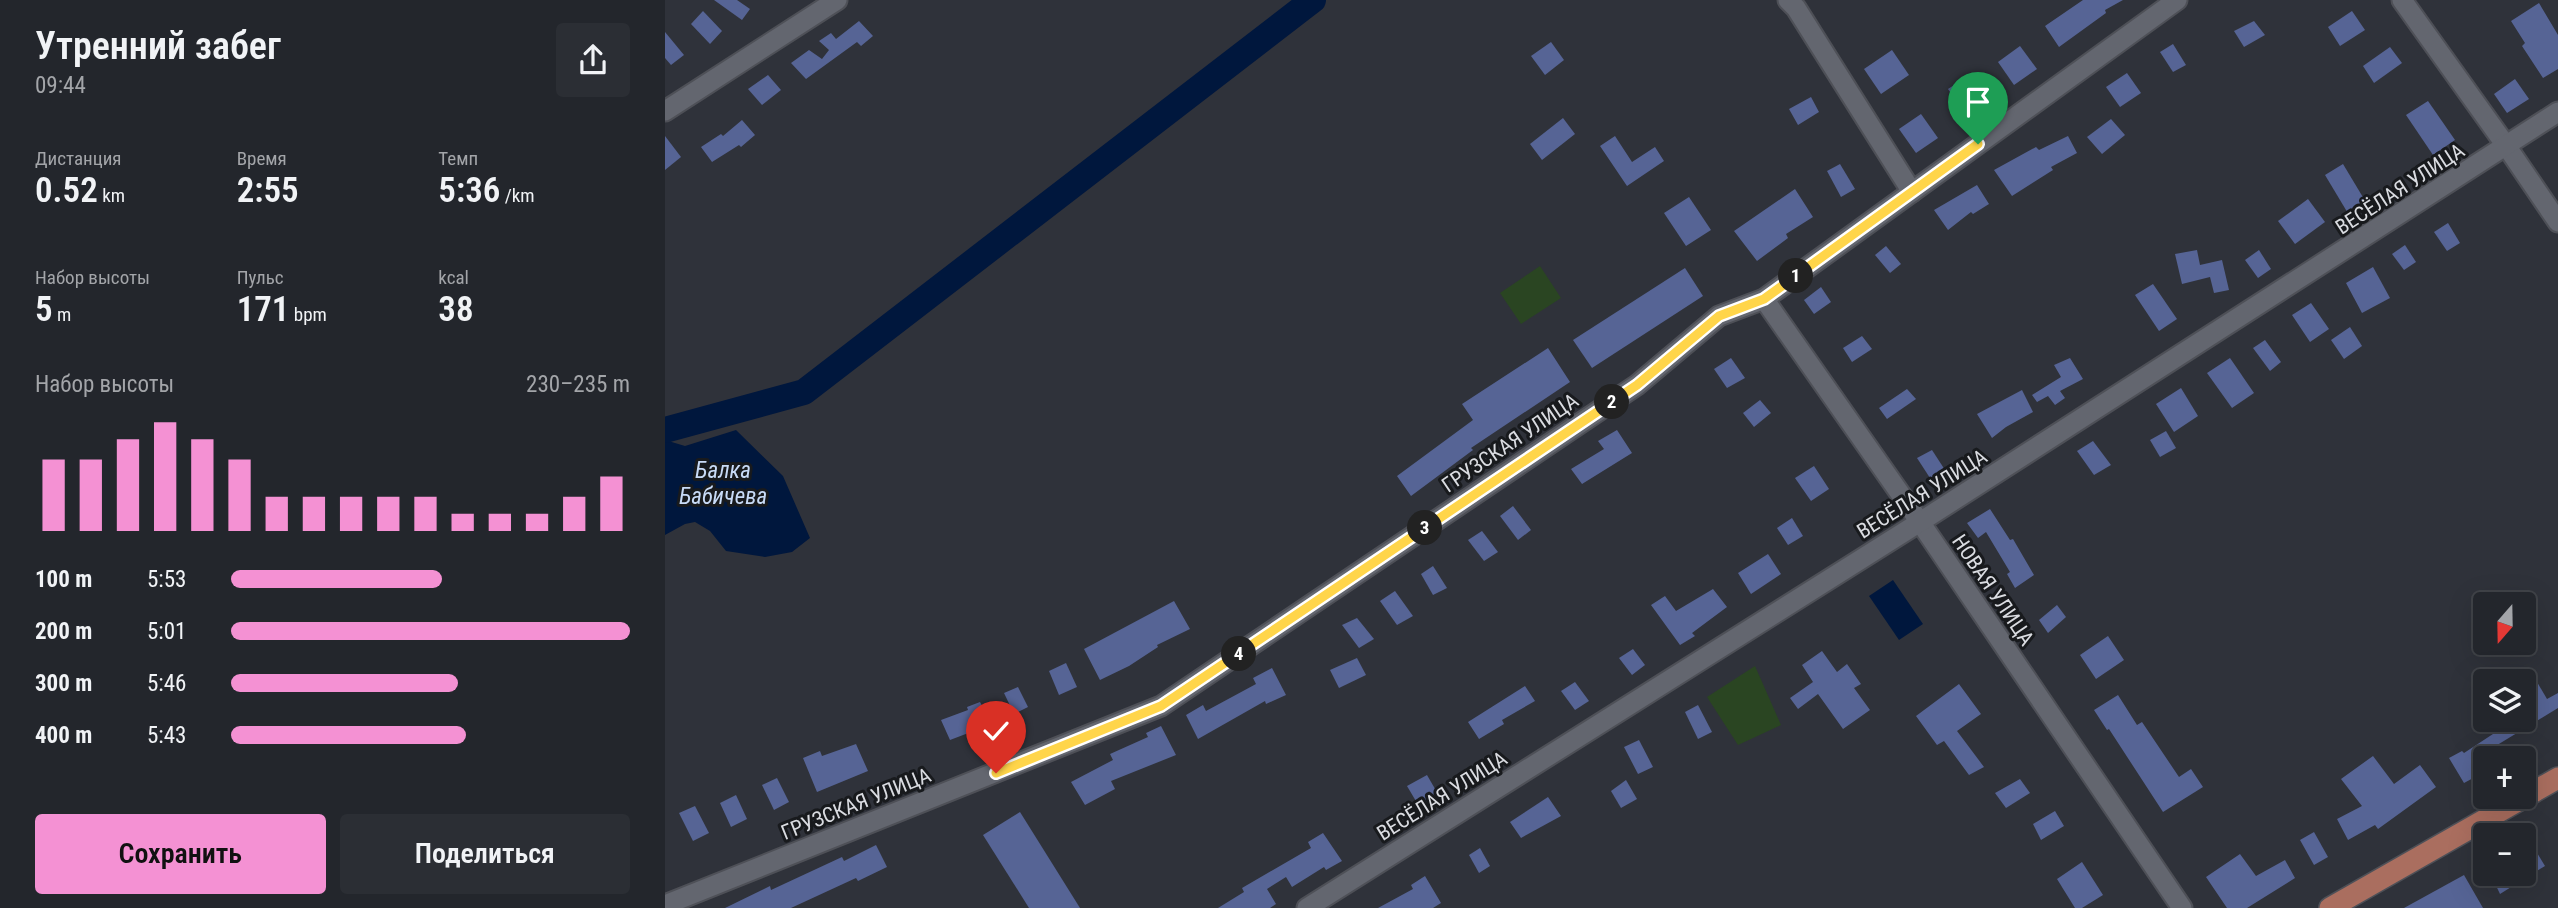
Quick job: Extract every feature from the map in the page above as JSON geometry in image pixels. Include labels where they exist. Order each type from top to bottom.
[{"type":"main road","points":[[2330,908],[2558,778]]},
{"type":"street","points":[[665,111],[837,0]]},
{"type":"street","points":[[1789,0],[1912,192]]},
{"type":"street","name":"ГРУЗСКАЯ УЛИЦА","points":[[665,905],[1161,706],[1637,385],[1719,316],[1764,299],[2177,0]]},
{"type":"street","points":[[2402,0],[2558,222]]},
{"type":"street","name":"ВЕСЁЛАЯ УЛИЦА","points":[[1307,908],[1920,522],[2558,112]]},
{"type":"street","name":"НОВАЯ УЛИЦА","points":[[1764,299],[1920,522],[2182,908]]},
{"type":"green space","points":[[1540,266],[1561,298],[1521,324],[1500,293]]},
{"type":"green space","points":[[1755,666],[1781,725],[1738,745],[1707,697]]},
{"type":"water","name":"Балка Бабичева","points":[[736,430],[783,476],[810,538],[792,552],[765,557],[726,551],[710,531],[695,522],[685,524],[665,535],[665,440],[685,446]]},
{"type":"water","points":[[1893,580],[1923,624],[1899,640],[1869,596]]},
{"type":"building","points":[[714,0],[737,0],[750,9],[742,20]]},
{"type":"building","points":[[2083,0],[2123,0],[2105,10],[2106,13],[2059,47],[2045,26]]},
{"type":"building","points":[[2539,3],[2558,35],[2558,69],[2543,78],[2522,46],[2525,43],[2511,21]]},
{"type":"building","points":[[703,11],[722,31],[710,44],[691,24]]},
{"type":"building","points":[[2352,11],[2365,30],[2340,46],[2328,27]]},
{"type":"building","points":[[859,21],[873,36],[861,46],[857,42],[806,79],[791,63],[809,50],[822,59],[829,50],[819,41],[831,33],[836,39]]},
{"type":"building","points":[[2254,21],[2265,35],[2244,47],[2234,31]]},
{"type":"building","points":[[665,32],[684,55],[671,65],[665,58]]},
{"type":"building","points":[[1551,42],[1564,60],[1545,75],[1531,56]]},
{"type":"building","points":[[2173,44],[2186,65],[2173,72],[2160,52]]},
{"type":"building","points":[[2020,46],[2037,69],[2014,85],[1998,62]]},
{"type":"building","points":[[2390,47],[2402,63],[2374,83],[2363,66]]},
{"type":"building","points":[[1892,50],[1909,75],[1881,94],[1864,69]]},
{"type":"building","points":[[2127,73],[2141,93],[2120,107],[2106,87]]},
{"type":"building","points":[[768,75],[781,90],[762,105],[748,89]]},
{"type":"building","points":[[1965,78],[1980,101],[1963,111],[1948,89]]},
{"type":"building","points":[[2515,79],[2529,99],[2507,113],[2494,94]]},
{"type":"building","points":[[1811,97],[1819,112],[1798,125],[1789,109]]},
{"type":"building","points":[[2428,101],[2455,140],[2433,155],[2406,115]]},
{"type":"building","points":[[1921,114],[1938,138],[1916,153],[1899,129]]},
{"type":"building","points":[[1563,118],[1575,134],[1542,160],[1530,144]]},
{"type":"building","points":[[2111,119],[2125,135],[2102,154],[2087,137]]},
{"type":"building","points":[[742,120],[755,135],[741,147],[739,145],[712,162],[701,147],[721,134],[723,136]]},
{"type":"building","points":[[665,136],[681,157],[665,170]]},
{"type":"building","points":[[1615,136],[1632,162],[1655,147],[1664,161],[1627,186],[1600,146]]},
{"type":"building","points":[[2068,136],[2077,153],[2051,167],[2053,170],[2012,196],[1994,170],[2036,147],[2039,150]]},
{"type":"building","points":[[1840,164],[1855,189],[1841,197],[1827,171]]},
{"type":"building","points":[[2343,164],[2367,204],[2349,215],[2325,175]]},
{"type":"building","points":[[1977,185],[1989,204],[1973,214],[1971,212],[1948,230],[1934,210]]},
{"type":"building","points":[[1795,189],[1813,217],[1786,234],[1788,238],[1757,261],[1734,231]]},
{"type":"building","points":[[1689,197],[1711,230],[1686,246],[1664,213]]},
{"type":"building","points":[[2308,199],[2325,222],[2295,244],[2278,221]]},
{"type":"building","points":[[2448,223],[2460,243],[2447,251],[2434,232]]},
{"type":"building","points":[[2405,245],[2416,262],[2404,270],[2392,254]]},
{"type":"building","points":[[1886,246],[1901,264],[1890,273],[1875,255]]},
{"type":"building","points":[[2197,250],[2200,265],[2222,260],[2229,290],[2214,293],[2210,277],[2182,284],[2175,254]]},
{"type":"building","points":[[2259,250],[2271,269],[2258,278],[2245,260]]},
{"type":"building","points":[[2373,267],[2390,298],[2362,313],[2346,283]]},
{"type":"building","points":[[1685,268],[1703,296],[1592,368],[1573,340]]},
{"type":"building","points":[[2153,284],[2177,319],[2159,331],[2135,295]]},
{"type":"building","points":[[1821,287],[1831,302],[1814,314],[1804,300]]},
{"type":"building","points":[[2311,303],[2329,329],[2310,342],[2292,315]]},
{"type":"building","points":[[2350,327],[2362,346],[2344,359],[2331,340]]},
{"type":"building","points":[[1862,336],[1872,349],[1852,362],[1843,348]]},
{"type":"building","points":[[2265,340],[2281,362],[2270,371],[2253,348]]},
{"type":"building","points":[[1548,348],[1570,382],[1471,448],[1473,450],[1411,496],[1397,476],[1473,420],[1462,404]]},
{"type":"building","points":[[1731,358],[1745,378],[1727,388],[1714,369]]},
{"type":"building","points":[[2070,358],[2083,379],[2060,391],[2065,398],[2055,405],[2048,396],[2037,402],[2032,395],[2061,377],[2054,365]]},
{"type":"building","points":[[2230,358],[2254,393],[2232,408],[2207,373]]},
{"type":"building","points":[[2181,388],[2198,416],[2174,432],[2156,404]]},
{"type":"building","points":[[1907,389],[1916,399],[1887,419],[1879,408]]},
{"type":"building","points":[[2022,390],[2033,412],[1992,438],[1977,414]]},
{"type":"building","points":[[1760,400],[1771,413],[1754,427],[1743,413]]},
{"type":"building","points":[[1617,430],[1632,453],[1582,484],[1571,469],[1604,449],[1598,441]]},
{"type":"building","points":[[2166,431],[2176,448],[2160,457],[2150,440]]},
{"type":"building","points":[[2093,441],[2111,465],[2094,475],[2077,451]]},
{"type":"building","points":[[1932,450],[1945,470],[1930,478],[1917,458]]},
{"type":"building","points":[[1814,466],[1829,489],[1811,501],[1795,478]]},
{"type":"building","points":[[1513,506],[1531,530],[1518,540],[1500,516]]},
{"type":"building","points":[[1990,509],[2010,540],[2013,539],[2034,575],[2015,588],[2007,574],[2010,572],[1986,532],[1978,538],[1967,523]]},
{"type":"building","points":[[1792,518],[1803,536],[1788,545],[1777,528]]},
{"type":"building","points":[[1482,531],[1498,552],[1484,561],[1468,540]]},
{"type":"building","points":[[1768,554],[1781,574],[1751,594],[1738,573]]},
{"type":"building","points":[[1433,566],[1447,588],[1433,595],[1421,574]]},
{"type":"building","points":[[1713,589],[1727,607],[1692,633],[1695,636],[1680,645],[1651,605],[1665,596],[1676,611]]},
{"type":"building","points":[[1395,591],[1413,616],[1397,625],[1380,601]]},
{"type":"building","points":[[1174,601],[1190,629],[1157,645],[1158,647],[1129,666],[1100,680],[1084,649]]},
{"type":"building","points":[[2057,605],[2066,617],[2048,633],[2039,620]]},
{"type":"building","points":[[1357,618],[1374,639],[1359,648],[1342,625]]},
{"type":"building","points":[[2108,636],[2124,660],[2096,679],[2080,655]]},
{"type":"building","points":[[1633,649],[1645,665],[1632,675],[1619,658]]},
{"type":"building","points":[[1822,651],[1837,672],[1847,664],[1861,684],[1854,688],[1870,710],[1843,729],[1818,694],[1798,709],[1790,698],[1813,682],[1802,665]]},
{"type":"building","points":[[1357,658],[1366,675],[1339,688],[1330,670]]},
{"type":"building","points":[[1066,663],[1077,687],[1059,695],[1049,671]]},
{"type":"building","points":[[1272,668],[1286,695],[1266,704],[1265,701],[1198,739],[1186,715],[1203,705],[1206,711],[1256,684],[1253,678]]},
{"type":"building","points":[[1575,682],[1589,701],[1575,710],[1561,691]]},
{"type":"building","points":[[2536,683],[2547,699],[2558,693],[2558,708],[2536,721]]},
{"type":"building","points":[[1959,684],[1981,714],[1957,731],[1984,767],[1969,775],[1944,741],[1937,745],[1916,716]]},
{"type":"building","points":[[1525,686],[1535,701],[1502,720],[1504,724],[1479,739],[1468,722]]},
{"type":"building","points":[[1018,687],[1028,707],[1014,714],[1004,693]]},
{"type":"building","points":[[2118,695],[2137,725],[2142,722],[2179,777],[2191,769],[2203,787],[2163,812],[2094,710]]},
{"type":"building","points":[[980,702],[992,724],[950,740],[941,720],[968,710],[967,707]]},
{"type":"building","points":[[1698,705],[1712,732],[1698,739],[1685,712]]},
{"type":"building","points":[[1161,726],[1176,755],[1111,781],[1115,789],[1085,805],[1071,782],[1113,760],[1110,754],[1148,737],[1146,733]]},
{"type":"building","points":[[2492,732],[2519,732],[2496,746],[2475,746],[2493,734]]},
{"type":"building","points":[[1639,740],[1653,767],[1638,774],[1624,747]]},
{"type":"building","points":[[856,744],[868,771],[817,792],[803,758],[820,751],[822,756]]},
{"type":"building","points":[[2473,747],[2473,778],[2464,783],[2449,758],[2462,751],[2464,753]]},
{"type":"building","points":[[2373,756],[2394,784],[2420,765],[2436,787],[2378,829],[2375,825],[2348,840],[2337,819],[2362,806],[2341,779]]},
{"type":"building","points":[[1427,775],[1442,801],[1423,813],[1407,786]]},
{"type":"building","points":[[777,778],[789,802],[774,810],[762,785]]},
{"type":"building","points":[[2020,779],[2030,793],[2006,808],[1995,793]]},
{"type":"building","points":[[1626,780],[1637,799],[1621,808],[1611,791]]},
{"type":"building","points":[[736,795],[747,819],[731,827],[720,803]]},
{"type":"building","points":[[1548,797],[1561,816],[1521,838],[1510,822]]},
{"type":"building","points":[[695,806],[709,833],[693,841],[679,813]]},
{"type":"building","points":[[2055,811],[2064,826],[2041,840],[2033,824]]},
{"type":"building","points":[[1020,812],[1080,908],[1029,908],[983,835]]},
{"type":"building","points":[[2314,832],[2328,857],[2314,865],[2300,840]]},
{"type":"building","points":[[1323,833],[1342,861],[1326,870],[1324,867],[1292,887],[1286,877],[1267,889],[1276,904],[1270,908],[1218,908],[1244,892],[1242,888],[1311,848],[1308,842]]},
{"type":"building","points":[[876,845],[887,867],[858,881],[856,878],[791,908],[725,908],[770,886],[771,890],[842,857],[844,861]]},
{"type":"building","points":[[1480,848],[1490,866],[1479,873],[1469,855]]},
{"type":"building","points":[[2536,851],[2545,866],[2536,872]]},
{"type":"building","points":[[2240,854],[2256,876],[2285,860],[2295,878],[2247,908],[2227,908],[2206,877]]},
{"type":"building","points":[[2082,862],[2103,895],[2082,908],[2075,908],[2057,879]]},
{"type":"building","points":[[2464,875],[2483,908],[2404,908]]},
{"type":"building","points":[[1425,876],[1441,903],[1433,908],[1378,908],[1413,889],[1411,885]]},
{"type":"building","points":[[2496,886],[2513,886],[2500,894]]},
{"type":"waterway","points":[[665,430],[804,392],[1313,0]]},
{"type":"route","points":[[996,773],[1161,706],[1637,385],[1719,316],[1764,299],[1978,144]]}]
